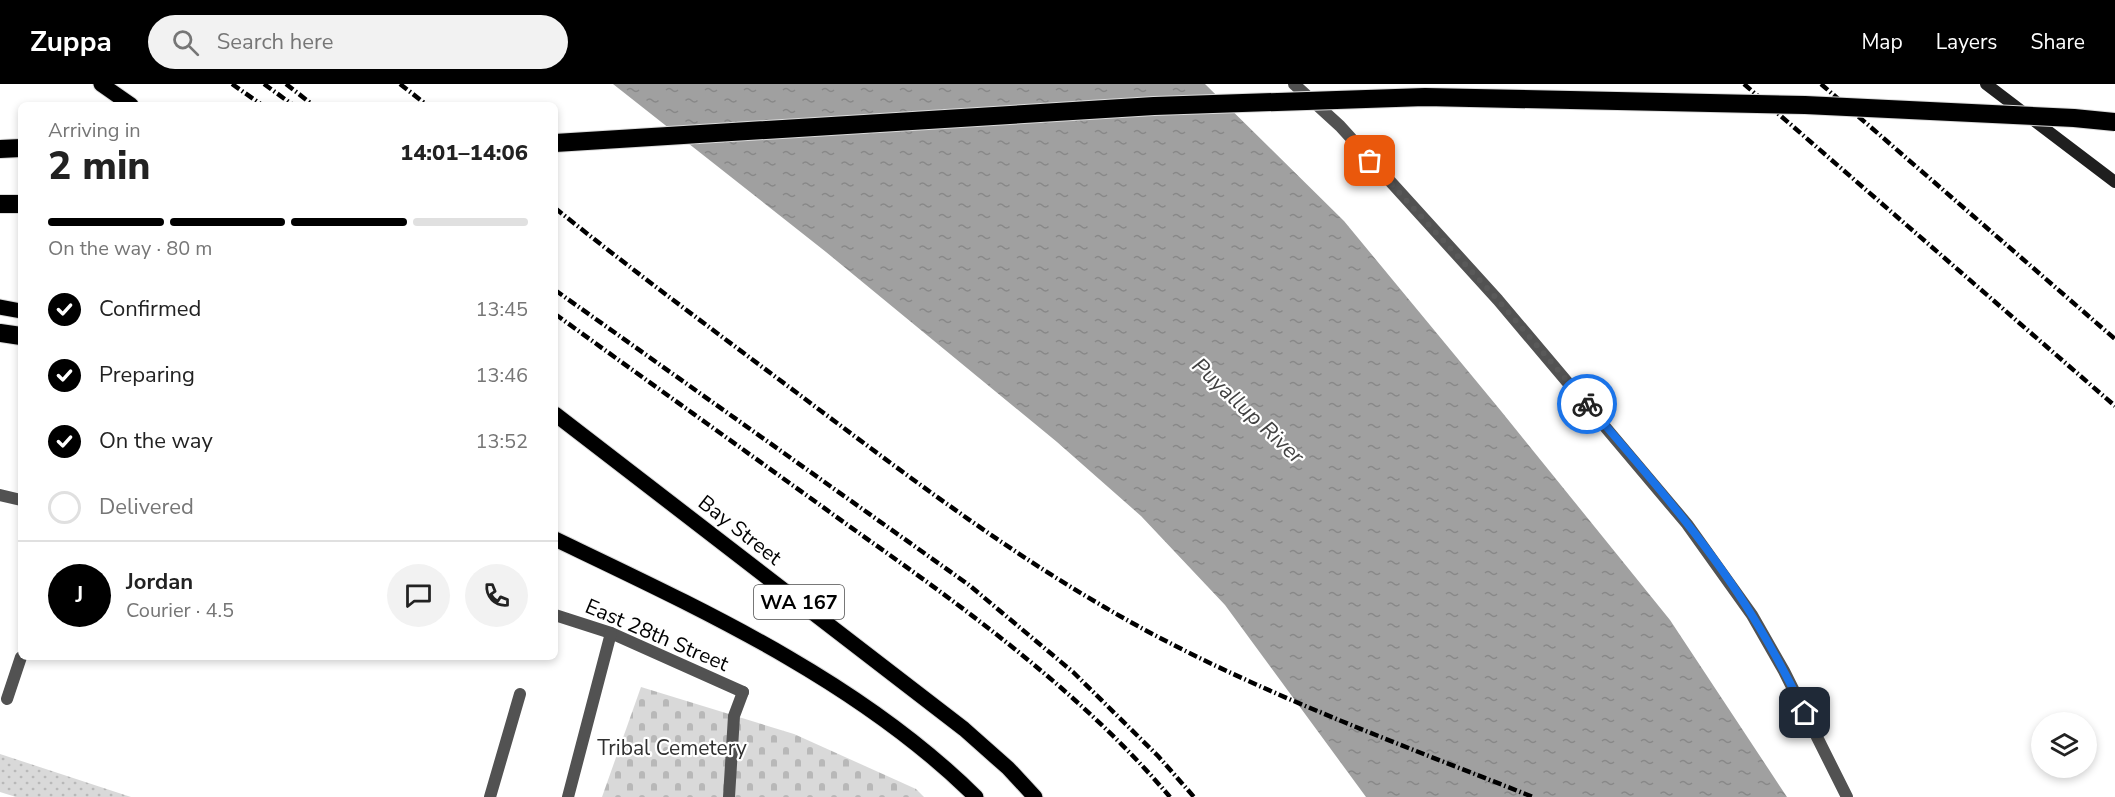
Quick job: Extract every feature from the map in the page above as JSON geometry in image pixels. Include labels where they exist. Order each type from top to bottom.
[{"type":"highway","points":[[558,143],[1154,106],[1425,97],[1804,105],[2115,122]]},
{"type":"highway","points":[[0,149],[18,148]]},
{"type":"highway","points":[[0,204],[18,204]]},
{"type":"highway","points":[[0,333],[18,336]]},
{"type":"main road","points":[[101,84],[127,102]]},
{"type":"main road","points":[[0,307],[18,310]]},
{"type":"main road","name":"Bay Street","points":[[558,416],[964,729],[1008,768],[1035,797]]},
{"type":"main road","name":"WA 167","points":[[558,540],[720,618],[777,650],[924,751],[976,797]]},
{"type":"street","points":[[1294,84],[1340,126],[1498,300],[1687,524],[1752,615],[1784,671],[1847,797]]},
{"type":"street","points":[[1986,84],[2115,182]]},
{"type":"street","points":[[0,495],[18,499]]},
{"type":"street","name":"East 28th Street","points":[[558,616],[611,633],[743,692],[734,716],[729,797]]},
{"type":"street","points":[[567,797],[611,633]]},
{"type":"street","points":[[7,699],[20,660]]},
{"type":"street","points":[[490,797],[520,694]]},
{"type":"green space","name":"Tribal Cemetery","points":[[641,687],[794,734],[916,789],[924,797],[602,797]]},
{"type":"green space","points":[[0,754],[131,797],[16,797],[0,792]]},
{"type":"water","name":"Puyallup River","points":[[613,84],[1205,84],[1344,221],[1501,411],[1670,620],[1787,797],[1366,797],[1225,605],[1141,516],[1057,442],[826,252]]},
{"type":"railway","points":[[232,84],[258,102]]},
{"type":"railway","points":[[264,84],[289,102]]},
{"type":"railway","points":[[286,84],[309,102]]},
{"type":"railway","points":[[400,84],[423,102]]},
{"type":"railway","points":[[1744,84],[2115,406]]},
{"type":"railway","points":[[1821,84],[2115,339]]},
{"type":"railway","points":[[558,210],[890,463],[960,514],[1069,586],[1157,636],[1262,687],[1370,733],[1533,797]]},
{"type":"railway","points":[[558,292],[969,585],[1073,672],[1158,756],[1194,797]]},
{"type":"railway","points":[[558,316],[977,619],[1059,686],[1097,721],[1170,797]]},
{"type":"way so far","points":[[1370,161],[1498,300],[1587,404]]},
{"type":"route","points":[[1587,404],[1652,480],[1719,567],[1752,615],[1805,713]]}]
